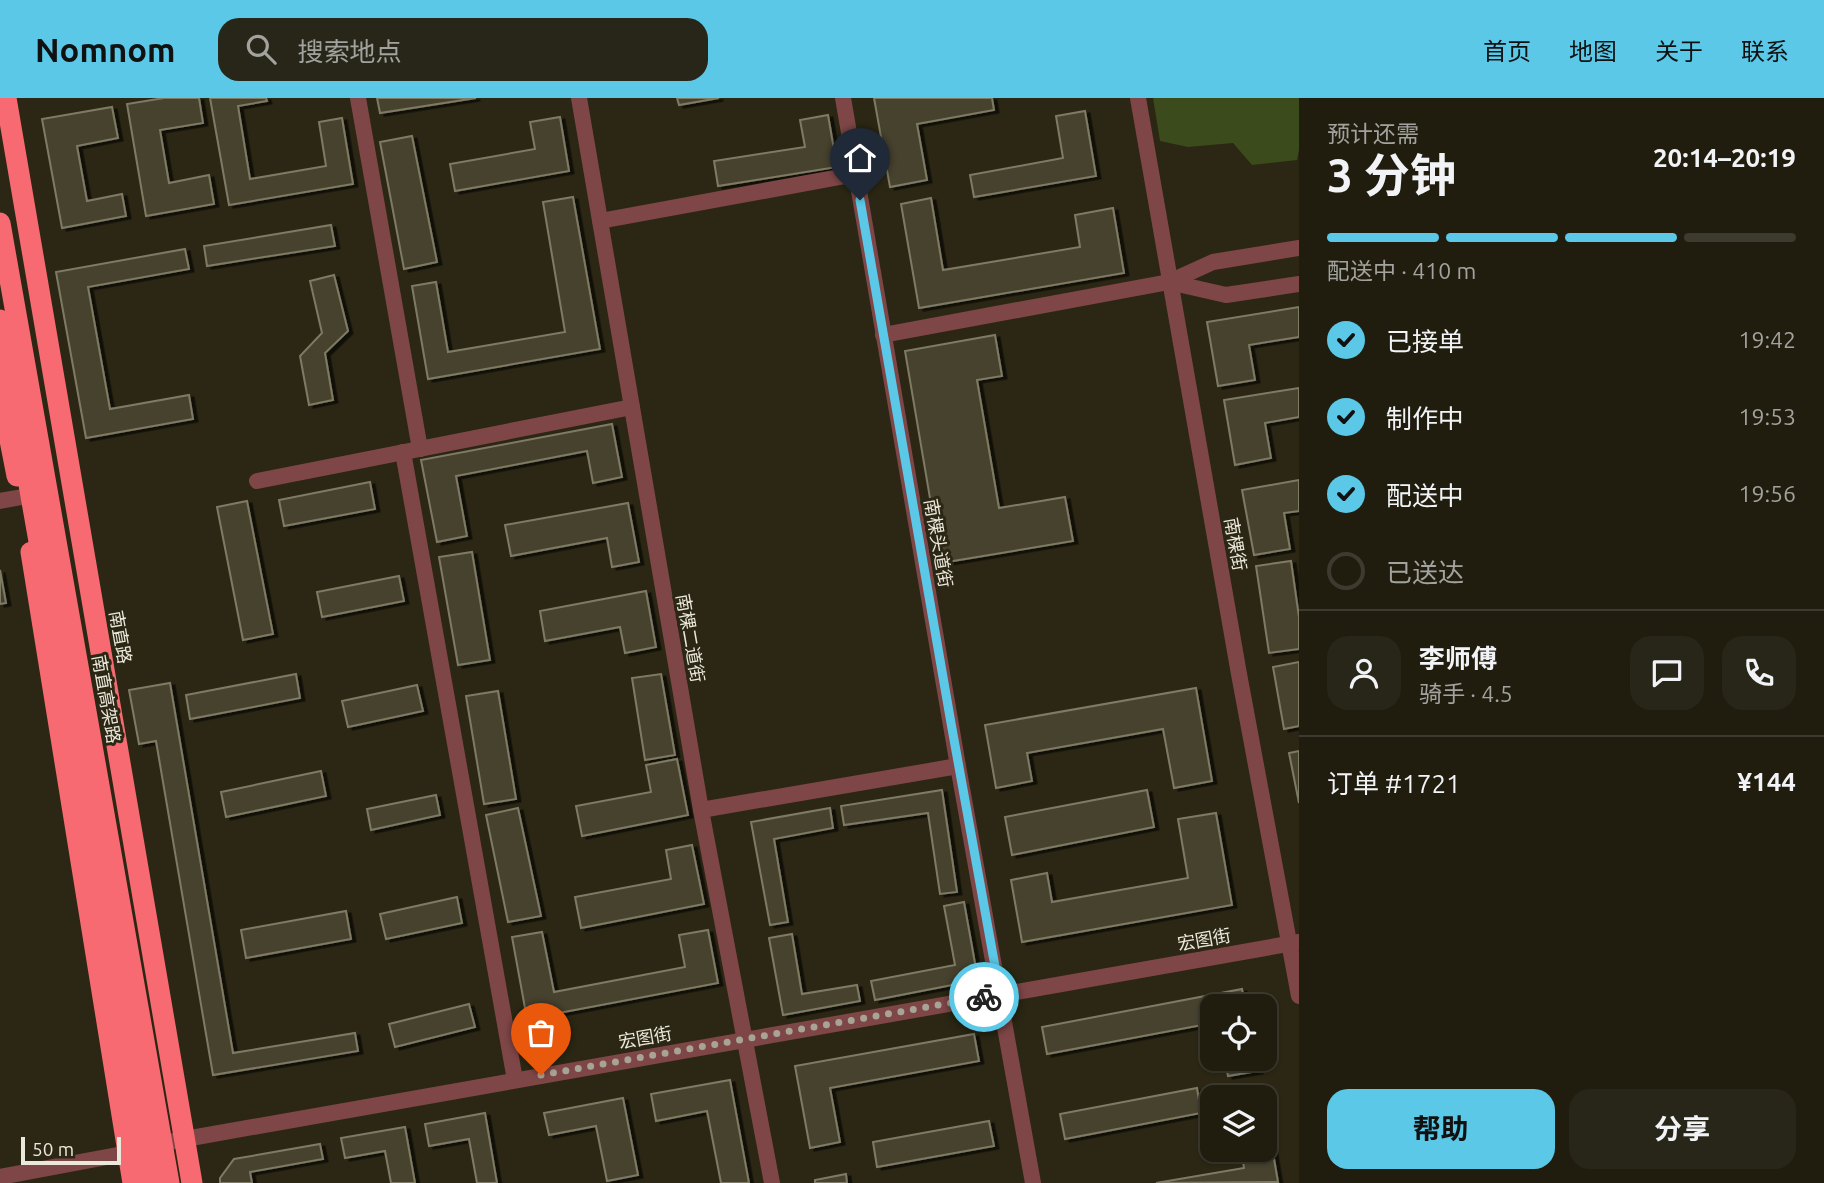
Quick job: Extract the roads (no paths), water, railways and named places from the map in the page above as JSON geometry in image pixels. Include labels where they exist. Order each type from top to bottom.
[{"type":"highway","name":"南直路","points":[[6,98],[192,1183]]},
{"type":"highway","name":"南直高架路","points":[[0,223],[169,1183]]},
{"type":"highway","points":[[0,320],[152,1183]]},
{"type":"highway","points":[[0,389],[22,497],[133,1183]]},
{"type":"street","points":[[358,98],[420,449]]},
{"type":"street","name":"南棵二道街","points":[[579,98],[701,810],[772,1183]]},
{"type":"street","name":"南棵头道街","points":[[843,98],[1033,1183]]},
{"type":"street","name":"南棵街","points":[[1138,98],[1169,282],[1294,942],[1299,996]]},
{"type":"street","points":[[600,221],[856,174]]},
{"type":"street","points":[[883,335],[1169,282],[1213,262],[1299,248]]},
{"type":"street","points":[[1169,282],[1226,295],[1299,284]]},
{"type":"street","points":[[257,481],[632,407]]},
{"type":"street","points":[[403,452],[515,1080]]},
{"type":"street","points":[[0,501],[22,497]]},
{"type":"street","points":[[701,810],[958,766]]},
{"type":"street","name":"宏图街","points":[[0,1177],[128,1154],[184,1138],[1294,942]]}]
